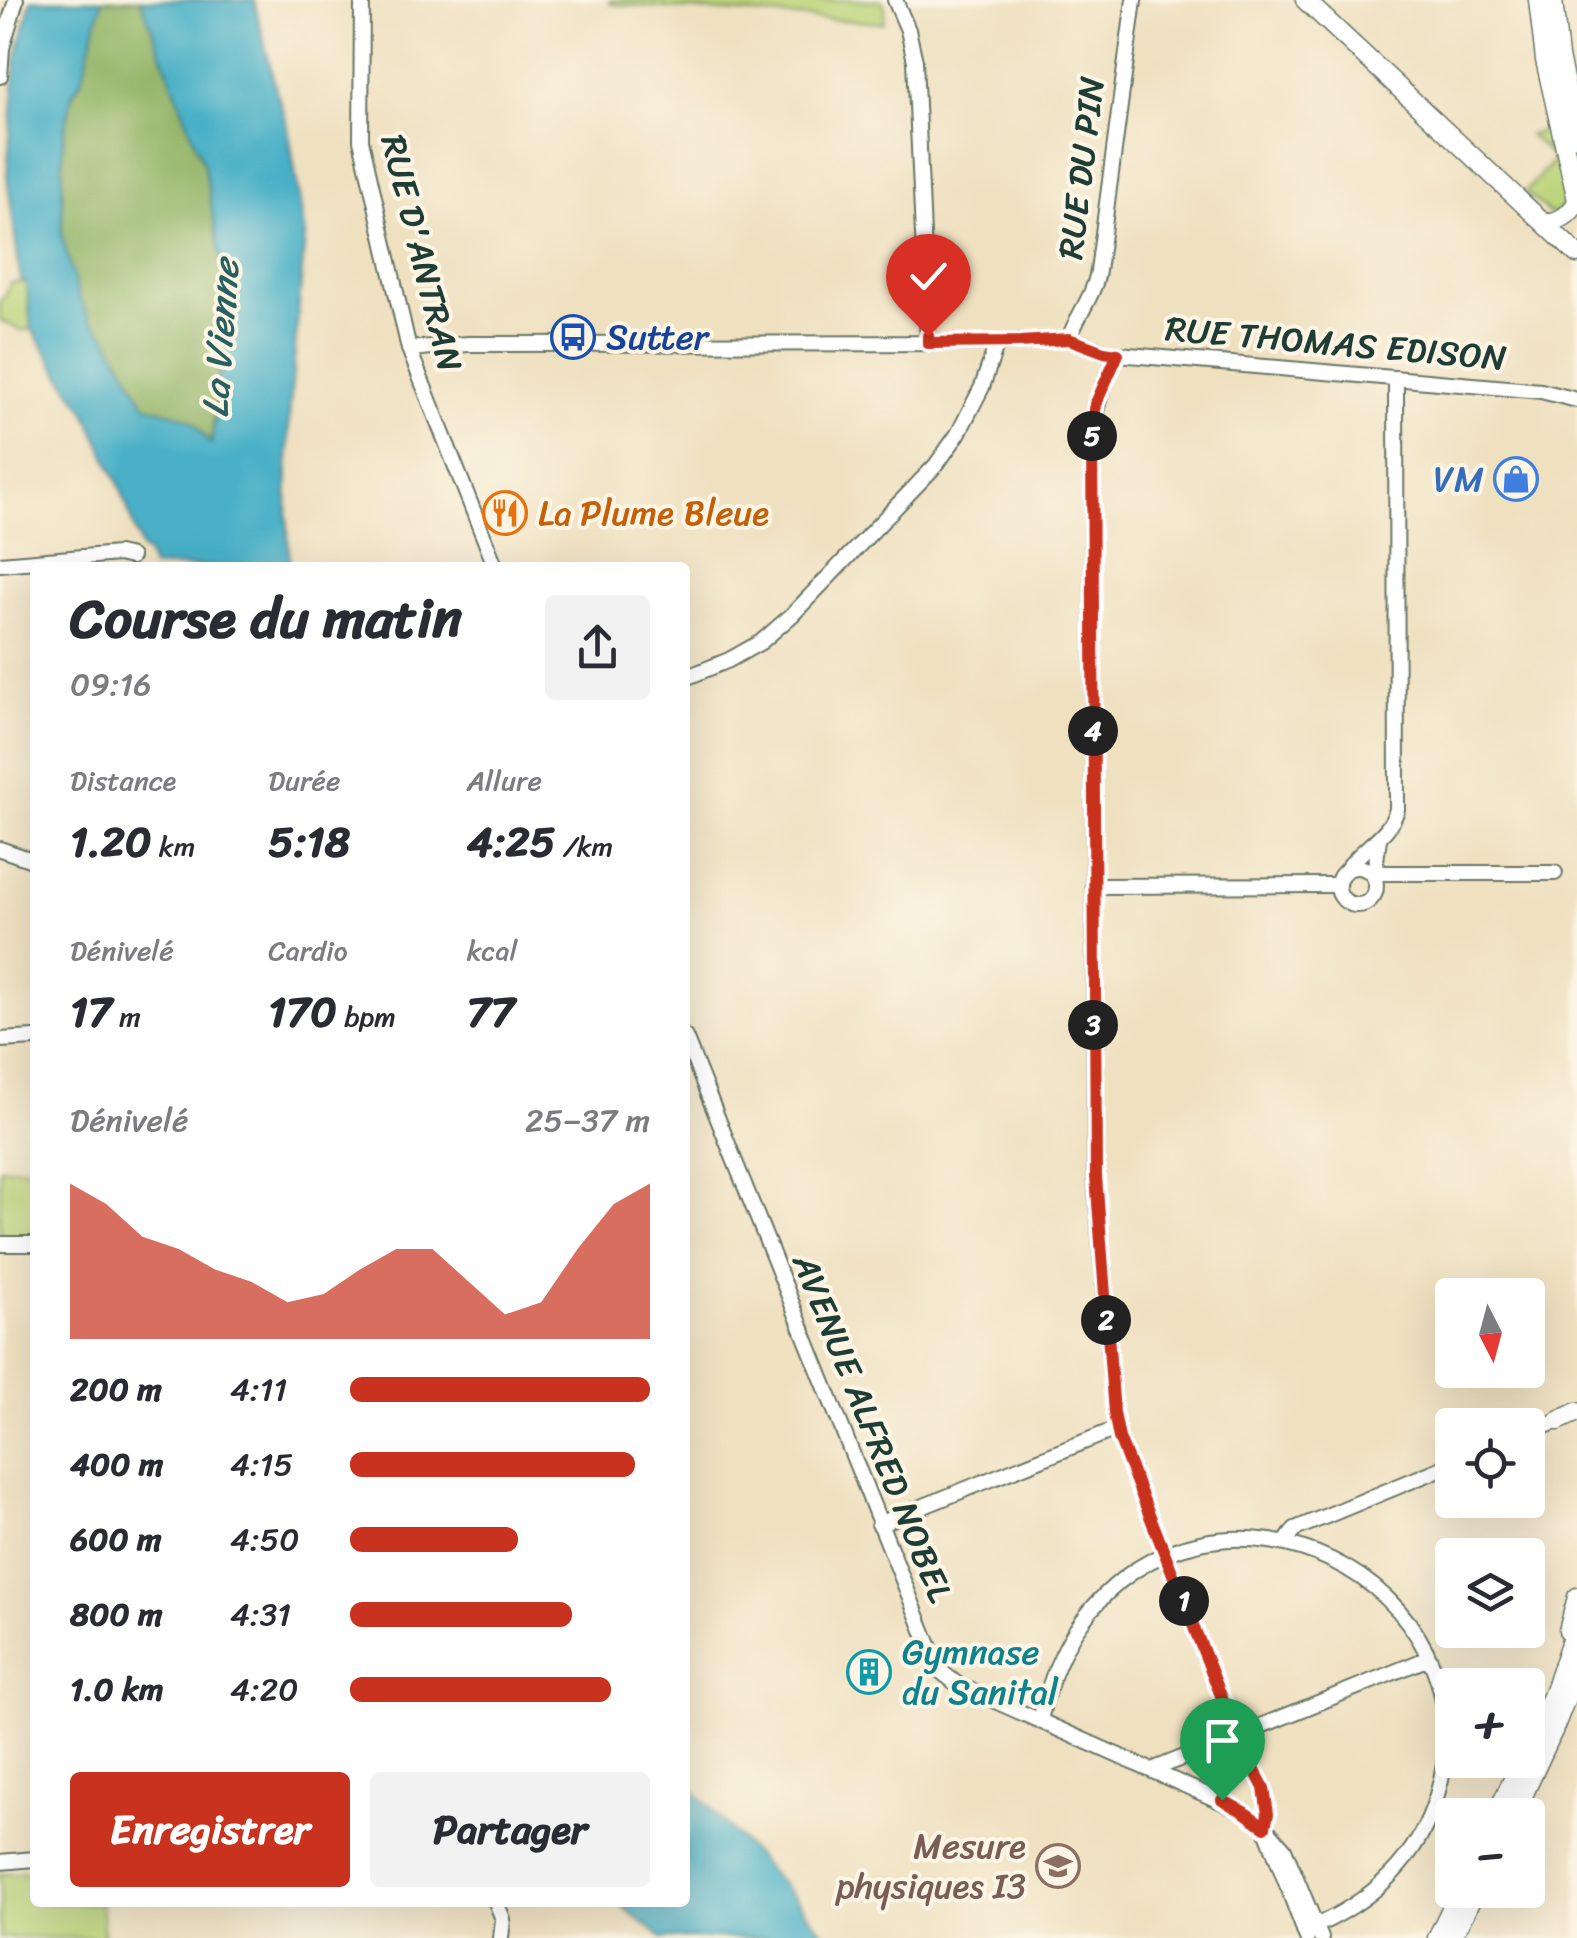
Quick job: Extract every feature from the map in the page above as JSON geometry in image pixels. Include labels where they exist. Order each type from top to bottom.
[{"type":"main road","points":[[1305,0],[1577,254]]},
{"type":"main road","points":[[1538,0],[1545,60],[1577,201],[1561,219],[1545,223]]},
{"type":"main road","points":[[1553,0],[1559,58],[1577,137]]},
{"type":"main road","points":[[1552,1694],[1577,1597]]},
{"type":"main road","points":[[1545,1710],[1577,1622]]},
{"type":"main road","points":[[1522,1798],[1577,1670]]},
{"type":"main road","points":[[1437,1938],[1451,1908]]},
{"type":"main road","points":[[1452,1938],[1467,1908]]},
{"type":"street","points":[[0,76],[1,48],[16,0]]},
{"type":"street","name":"RUE D'ANTRAN","points":[[362,0],[361,140],[408,349],[494,562]]},
{"type":"street","points":[[895,0],[908,30],[915,61],[928,343]]},
{"type":"street","name":"RUE DU PIN","points":[[1069,339],[1096,282],[1134,0]]},
{"type":"street","points":[[408,349],[468,344],[996,343],[1069,339]]},
{"type":"street","name":"RUE THOMAS EDISON","points":[[1069,339],[1118,354],[1540,391],[1577,400]]},
{"type":"street","points":[[690,676],[762,642],[936,465],[958,434],[982,387],[996,343]]},
{"type":"street","points":[[1118,354],[1096,403],[1092,430],[1096,1210],[1116,1429],[1237,1736],[1264,1788],[1268,1814],[1265,1827]]},
{"type":"street","points":[[1348,870],[1363,868],[1374,878],[1375,890],[1366,902],[1346,901],[1338,885],[1342,874],[1359,854],[1380,838],[1398,809],[1396,378]]},
{"type":"street","name":"RUE THOMAS EDISON","points":[[1540,391],[1577,387]]},
{"type":"street","points":[[0,564],[118,554],[130,557]]},
{"type":"street","points":[[1371,874],[1380,838]]},
{"type":"street","points":[[0,849],[30,859]]},
{"type":"street","points":[[1371,874],[1555,874]]},
{"type":"street","points":[[1093,886],[1338,885]]},
{"type":"street","points":[[0,1040],[30,1038]]},
{"type":"street","name":"AVENUE ALFRED NOBEL","points":[[690,1051],[940,1670],[957,1684],[1244,1812],[1265,1827],[1292,1862],[1312,1933]]},
{"type":"street","points":[[0,1244],[30,1244]]},
{"type":"street","points":[[1545,1427],[1571,1417]]},
{"type":"street","points":[[879,1524],[1116,1429]]},
{"type":"street","points":[[1285,1542],[1295,1528],[1435,1471]]},
{"type":"street","points":[[1040,1720],[1056,1673],[1080,1624],[1120,1582],[1165,1554],[1212,1541],[1285,1542],[1336,1560],[1373,1584],[1398,1610],[1429,1658],[1442,1699],[1444,1764],[1433,1809],[1410,1854],[1376,1891],[1312,1933]]},
{"type":"street","points":[[1152,1770],[1429,1658]]},
{"type":"street","points":[[0,1862],[30,1859]]},
{"type":"street","points":[[498,1907],[501,1938]]},
{"type":"green space","points":[[102,0],[141,0],[204,165],[225,306],[211,444],[201,431],[145,404],[107,337],[91,321],[79,298],[62,236],[63,141],[72,95],[82,79]]},
{"type":"green space","points":[[610,0],[882,0],[885,8],[884,23],[610,4]]},
{"type":"green space","points":[[1552,130],[1568,199],[1567,205],[1551,215],[1525,192],[1555,159],[1529,135]]},
{"type":"green space","points":[[26,282],[31,328],[22,331],[0,320],[0,300],[10,283]]},
{"type":"green space","points":[[30,1167],[30,1240],[0,1238],[0,1168]]},
{"type":"green space","points":[[30,1872],[30,1907],[101,1907],[104,1938],[0,1938],[0,1874]]},
{"type":"water","points":[[31,0],[102,0],[82,79],[72,95],[63,141],[62,236],[79,298],[91,321],[107,336],[145,404],[188,419],[211,444],[225,306],[222,267],[204,165],[141,0],[254,0],[288,127],[305,236],[289,417],[290,562],[150,562],[147,552],[142,551],[121,489],[84,408],[31,328],[7,175],[16,59]]},
{"type":"water","points":[[690,1786],[828,1938],[662,1938],[623,1907],[690,1907]]},
{"type":"place","name":"Sutter","points":[[573,337]]},
{"type":"place","name":"VM","points":[[1516,479]]},
{"type":"place","name":"La Plume Bleue","points":[[505,513]]},
{"type":"place","name":"Gymnase du Sanital","points":[[869,1672]]},
{"type":"place","name":"Mesure physiques I3","points":[[1058,1866]]},
{"type":"route","points":[[928,336],[928,343],[1069,339],[1118,354],[1096,403],[1092,430],[1096,1210],[1116,1429],[1237,1736],[1264,1788],[1268,1802],[1265,1827],[1222,1800]]},
{"type":"water label","name":"La Vienne","points":[[220,338]]}]
